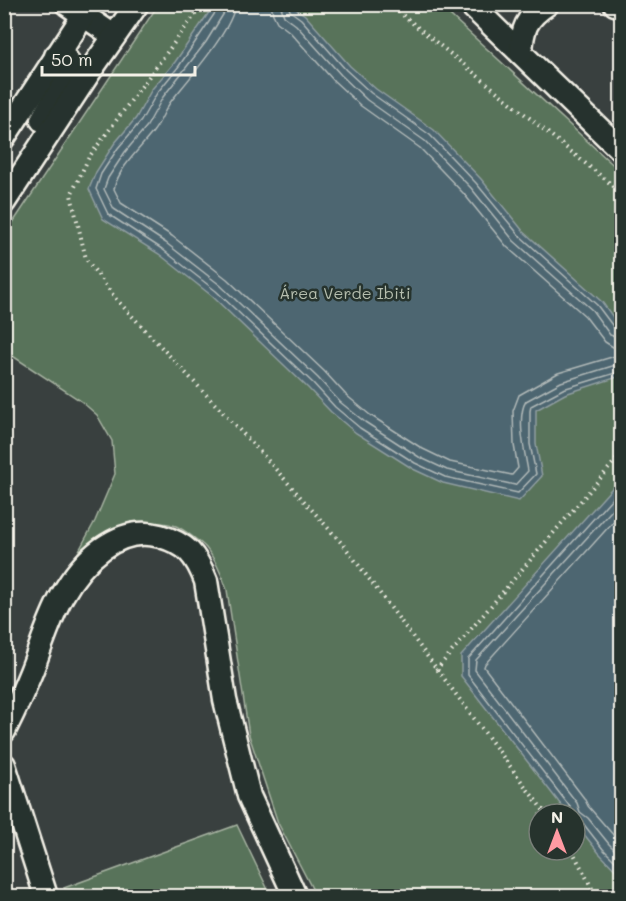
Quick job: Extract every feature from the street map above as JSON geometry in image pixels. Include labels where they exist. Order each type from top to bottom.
[{"type":"street","points":[[5,200],[137,4]]},
{"type":"street","points":[[470,4],[621,151]]},
{"type":"street","points":[[521,53],[522,34],[533,14],[547,4]]},
{"type":"street","points":[[615,4],[621,6]]},
{"type":"street","points":[[4,137],[56,56],[80,8],[114,36]]},
{"type":"street","points":[[5,200],[5,186],[67,76],[67,60],[56,56]]},
{"type":"street","points":[[4,730],[21,697],[62,597],[83,565],[108,544],[131,534],[154,535],[176,541],[191,552],[200,564],[206,581],[225,700],[249,796],[295,897]]},
{"type":"street","points":[[4,765],[46,897]]},
{"type":"path","points":[[203,4],[89,157],[71,195],[86,259],[116,299],[263,455],[345,547],[537,802]]},
{"type":"path","points":[[389,4],[621,193]]},
{"type":"path","points":[[436,670],[621,453]]},
{"type":"path","points":[[578,862],[596,897]]},
{"type":"green space","name":"Área Verde Ibiti","points":[[158,5],[439,5],[621,172],[621,896],[316,896],[278,823],[249,735],[227,590],[210,553],[197,540],[176,526],[148,523],[106,532],[91,542],[70,567],[95,521],[115,474],[112,441],[97,415],[81,401],[5,351],[4,236]]},
{"type":"green space","points":[[237,825],[271,896],[69,896],[64,888]]},
{"type":"water","points":[[214,5],[290,5],[305,15],[350,66],[376,89],[434,130],[481,179],[523,231],[602,302],[621,328],[621,376],[565,394],[536,410],[536,444],[542,476],[519,501],[443,483],[413,469],[356,433],[331,412],[212,296],[159,254],[103,219],[89,189],[96,172],[114,144],[136,118],[152,89],[175,62]]},
{"type":"water","points":[[621,478],[621,876],[587,838],[587,802],[559,802],[461,676],[461,656]]}]
